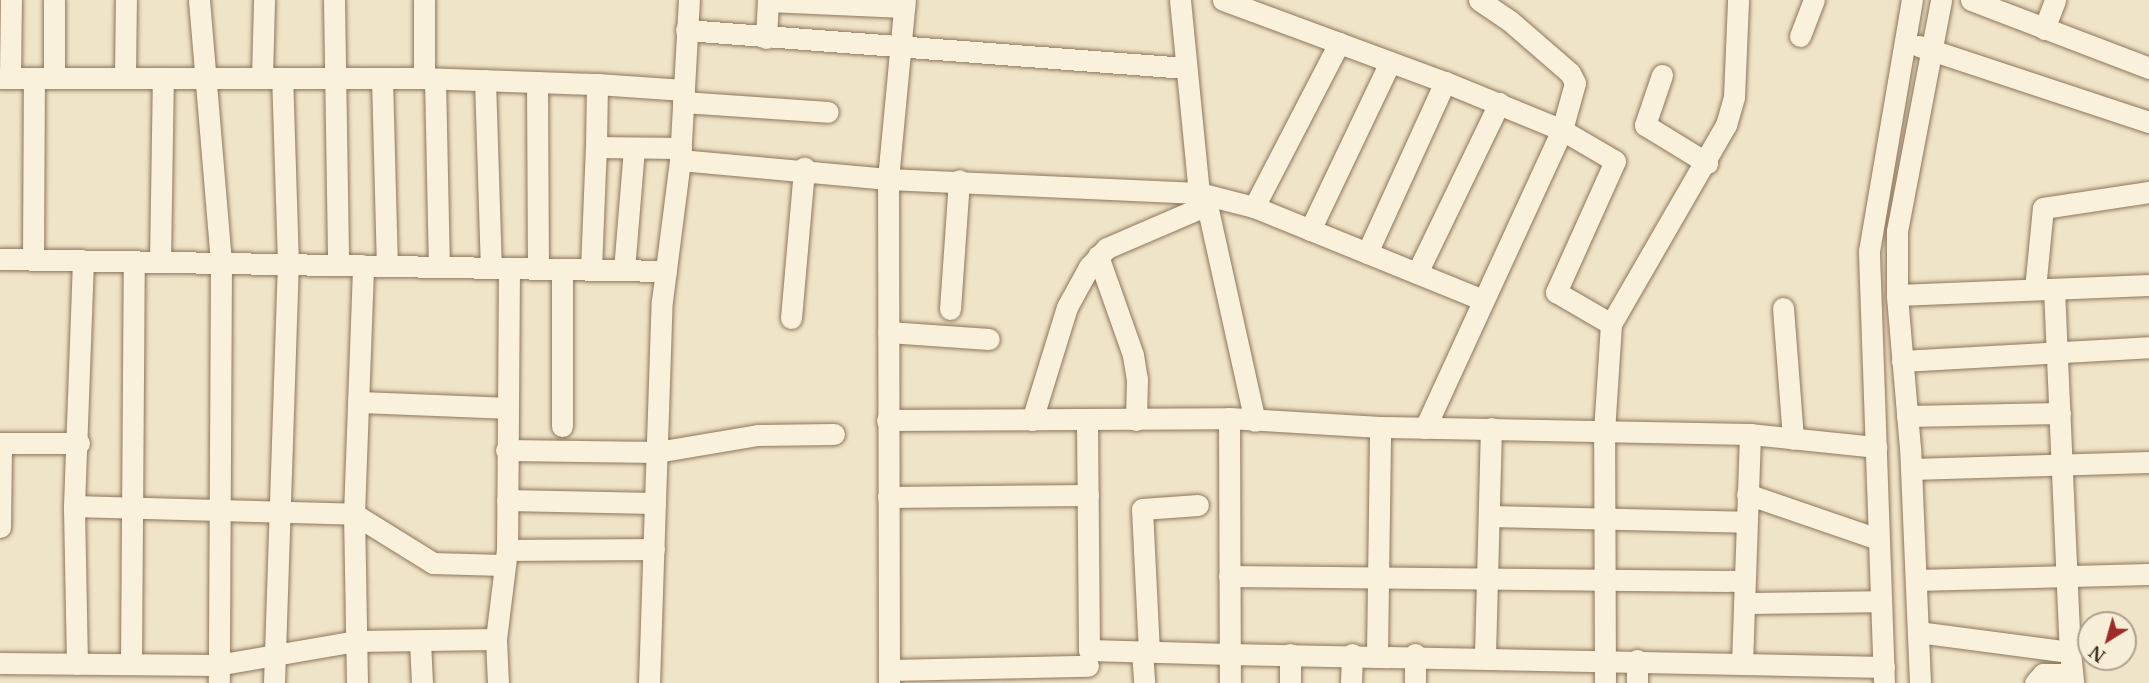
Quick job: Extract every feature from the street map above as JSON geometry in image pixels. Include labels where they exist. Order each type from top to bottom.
[{"type":"street","points":[[11,0],[5,21],[5,78],[430,78],[597,84],[828,112]]},
{"type":"street","points":[[33,259],[44,77],[54,0]]},
{"type":"street","points":[[125,77],[126,0]]},
{"type":"street","points":[[199,0],[202,78],[221,263],[218,512],[221,603],[218,674]]},
{"type":"street","points":[[264,0],[288,264],[273,656],[274,683]]},
{"type":"street","points":[[334,0],[338,265]]},
{"type":"street","points":[[424,0],[439,267]]},
{"type":"street","points":[[649,683],[666,271],[680,154],[689,0]]},
{"type":"street","points":[[766,38],[768,0],[905,4],[888,179],[889,676],[1023,675],[1088,666],[1146,651],[1230,654],[1414,654],[1637,660],[1703,673],[1742,664],[1767,674],[1884,675],[1869,251],[1912,0]]},
{"type":"street","points":[[1180,0],[1185,68],[1203,199],[1255,420]]},
{"type":"street","points":[[1425,428],[1562,130],[1575,83],[1570,73],[1510,21],[1479,0]]},
{"type":"street","points":[[1605,683],[1604,432],[1611,324],[1707,163],[1726,125],[1734,97],[1738,0]]},
{"type":"street","points":[[1800,36],[1814,0]]},
{"type":"street","points":[[1920,683],[1911,469],[1897,295],[1901,198],[1941,0]]},
{"type":"street","points":[[1971,0],[2149,68]]},
{"type":"street","points":[[2044,29],[2055,0]]},
{"type":"street","points":[[1230,1],[1499,104],[1562,130],[1609,156],[1616,166],[1556,292],[1611,324]]},
{"type":"street","points":[[686,30],[902,49],[1185,68]]},
{"type":"street","points":[[1905,41],[2149,122]]},
{"type":"street","points":[[1254,207],[1339,43]]},
{"type":"street","points":[[1310,230],[1390,62]]},
{"type":"street","points":[[1662,75],[1645,125],[1707,163]]},
{"type":"street","points":[[160,262],[163,78]]},
{"type":"street","points":[[382,78],[387,266]]},
{"type":"street","points":[[485,80],[500,268],[506,408],[507,500],[505,557],[496,639],[498,683]]},
{"type":"street","points":[[537,82],[538,269]]},
{"type":"street","points":[[1367,253],[1445,82]]},
{"type":"street","points":[[591,270],[597,84]]},
{"type":"street","points":[[1417,273],[1499,104]]},
{"type":"street","points":[[596,147],[634,148],[888,179],[959,180],[1203,199],[1254,207],[1483,300]]},
{"type":"street","points":[[624,270],[634,148]]},
{"type":"street","points":[[791,318],[804,168]]},
{"type":"street","points":[[950,309],[959,180]]},
{"type":"street","points":[[2035,683],[2043,674],[2072,679],[2064,463],[2057,349],[2044,289],[2043,208],[2149,192]]},
{"type":"street","points":[[1032,420],[1066,307],[1098,256],[1203,199]]},
{"type":"street","points":[[1098,256],[1133,355],[1137,379],[1136,420]]},
{"type":"street","points":[[0,259],[666,271]]},
{"type":"street","points":[[65,670],[79,443],[83,260]]},
{"type":"street","points":[[131,664],[134,509],[134,261]]},
{"type":"street","points":[[357,683],[354,513],[363,265]]},
{"type":"street","points":[[562,269],[562,426]]},
{"type":"street","points":[[1897,295],[2149,285]]},
{"type":"street","points":[[1784,308],[1793,439]]},
{"type":"street","points":[[888,332],[989,339]]},
{"type":"street","points":[[1902,361],[2057,349],[2149,347]]},
{"type":"street","points":[[358,402],[506,408]]},
{"type":"street","points":[[1907,416],[2060,413]]},
{"type":"street","points":[[887,420],[1087,421],[1228,418],[1380,427],[1750,434],[1876,447]]},
{"type":"street","points":[[1228,418],[1230,683]]},
{"type":"street","points":[[1087,421],[1088,666]]},
{"type":"street","points":[[1377,654],[1380,427]]},
{"type":"street","points":[[1485,656],[1491,428]]},
{"type":"street","points":[[506,450],[657,452],[758,435],[834,434]]},
{"type":"street","points":[[1742,664],[1750,434]]},
{"type":"street","points":[[0,527],[0,443],[79,443]]},
{"type":"street","points":[[1911,469],[2149,462]]},
{"type":"street","points":[[1747,494],[1878,539]]},
{"type":"street","points":[[888,497],[1088,495]]},
{"type":"street","points":[[507,500],[655,503]]},
{"type":"street","points":[[1144,683],[1146,651],[1142,509],[1198,505]]},
{"type":"street","points":[[74,506],[218,512],[354,513],[433,563],[654,549]]},
{"type":"street","points":[[1489,516],[1746,522]]},
{"type":"street","points":[[1916,580],[2149,574]]},
{"type":"street","points":[[1229,576],[1378,575],[1487,579],[1744,581]]},
{"type":"street","points":[[1744,603],[1881,601]]},
{"type":"street","points":[[1918,632],[2070,652]]},
{"type":"street","points":[[0,663],[65,670],[131,664],[218,674],[273,656],[356,641],[496,639]]},
{"type":"street","points":[[420,641],[422,683]]},
{"type":"street","points":[[1290,654],[1290,683]]},
{"type":"street","points":[[1352,654],[1352,683]]},
{"type":"street","points":[[1414,654],[1415,683]]},
{"type":"street","points":[[1637,660],[1637,683]]}]
